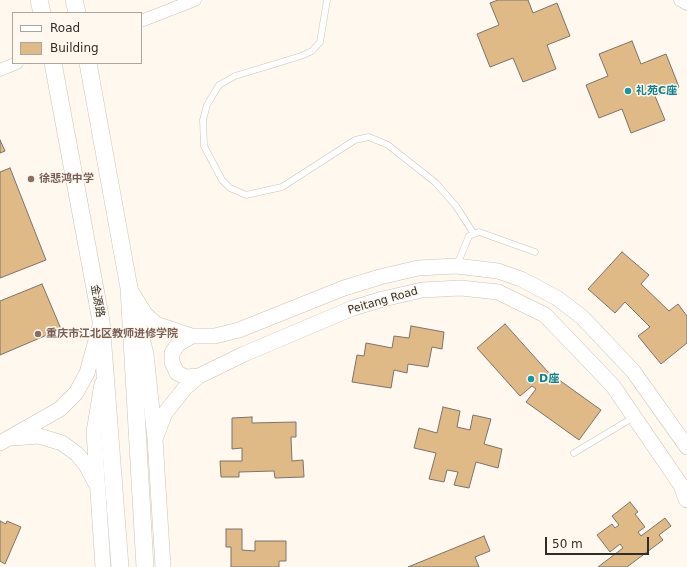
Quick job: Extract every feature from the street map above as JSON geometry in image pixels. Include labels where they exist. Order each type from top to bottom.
[{"type":"main road","points":[[39,0],[42,12]]},
{"type":"main road","points":[[74,0],[77,12]]},
{"type":"main road","name":"金源路","points":[[53,64],[101,321],[120,567]]},
{"type":"main road","points":[[88,64],[129,288],[145,567]]},
{"type":"street","points":[[142,21],[195,0]]},
{"type":"street","points":[[680,0],[687,4]]},
{"type":"street","points":[[0,70],[15,64]]},
{"type":"street","name":"Peitang Road","points":[[129,288],[145,314],[156,324],[192,336],[215,336],[239,330],[344,288],[380,277],[418,268],[456,266],[498,271],[521,279],[557,298],[582,317],[633,371],[687,447]]},
{"type":"street","points":[[129,288],[146,354],[155,439],[163,567]]},
{"type":"street","name":"Peitang Road","points":[[155,439],[165,413],[173,400],[199,376],[244,354],[353,308],[422,290],[461,288],[498,292],[545,315],[613,386],[686,494]]},
{"type":"street","points":[[5,440],[60,409],[76,393],[87,373],[101,321]]},
{"type":"street","points":[[192,336],[178,344],[172,353],[172,362],[177,372],[186,377],[199,376]]},
{"type":"street","points":[[103,567],[94,432],[105,369]]},
{"type":"street","points":[[5,440],[39,436],[62,444],[77,454],[86,465],[97,487]]},
{"type":"lane","points":[[327,0],[320,42],[312,51],[301,56],[235,76],[219,85],[206,105],[203,120],[204,146],[222,180],[230,188],[246,195],[282,187],[355,140],[369,137],[388,145],[436,183],[456,206],[474,234]]},
{"type":"lane","points":[[456,266],[470,236],[479,232],[535,252]]},
{"type":"lane","points":[[574,453],[634,417]]},
{"type":"building","points":[[498,0],[528,0],[533,13],[557,3],[570,36],[547,45],[556,69],[523,82],[513,58],[490,67],[477,34],[499,25],[490,3]]},
{"type":"building","name":"礼苑C座","points":[[632,41],[641,64],[666,54],[679,87],[655,96],[665,120],[631,133],[622,109],[599,118],[586,85],[608,76],[599,54]]},
{"type":"building","points":[[0,140],[5,151],[0,153]]},
{"type":"building","points":[[10,168],[46,260],[0,278],[0,172]]},
{"type":"building","points":[[622,252],[649,275],[641,284],[669,311],[678,304],[687,316],[687,343],[661,364],[638,336],[650,327],[625,302],[615,313],[588,289]]},
{"type":"building","points":[[42,284],[61,329],[0,355],[0,301]]},
{"type":"building","name":"D座","points":[[505,324],[548,372],[601,410],[579,440],[526,402],[536,389],[532,386],[520,396],[477,348]]},
{"type":"building","points":[[411,326],[444,332],[442,349],[432,347],[428,367],[408,364],[407,373],[394,370],[391,388],[352,382],[357,355],[364,356],[366,343],[392,348],[394,336],[409,338]]},
{"type":"building","points":[[443,407],[460,411],[457,427],[470,430],[473,415],[491,419],[484,444],[502,449],[498,468],[476,462],[469,488],[454,485],[458,472],[447,470],[444,482],[429,479],[436,453],[414,448],[419,428],[437,433]]},
{"type":"building","points":[[252,417],[252,423],[296,422],[296,437],[291,437],[292,461],[303,460],[304,477],[275,478],[274,471],[239,472],[239,477],[221,477],[220,461],[242,461],[242,448],[232,449],[232,418]]},
{"type":"building","points":[[630,502],[638,512],[635,514],[645,527],[638,532],[641,536],[665,518],[671,526],[659,535],[663,540],[627,567],[598,567],[623,548],[620,544],[610,552],[597,535],[612,524],[615,528],[619,525],[612,516]]},
{"type":"building","points":[[0,521],[6,524],[7,521],[21,527],[5,564],[0,561]]},
{"type":"building","points":[[226,529],[242,529],[242,550],[255,551],[255,541],[286,541],[286,561],[279,561],[279,567],[231,567],[231,547],[226,547]]},
{"type":"building","points":[[484,536],[490,551],[475,557],[479,567],[408,567]]},
{"type":"place","name":"礼苑C座","points":[[628,91]]},
{"type":"place","name":"徐悲鸿中学","points":[[31,179]]},
{"type":"place","name":"重庆市江北区教师进修学院","points":[[38,334]]},
{"type":"place","name":"D座","points":[[531,379]]}]
